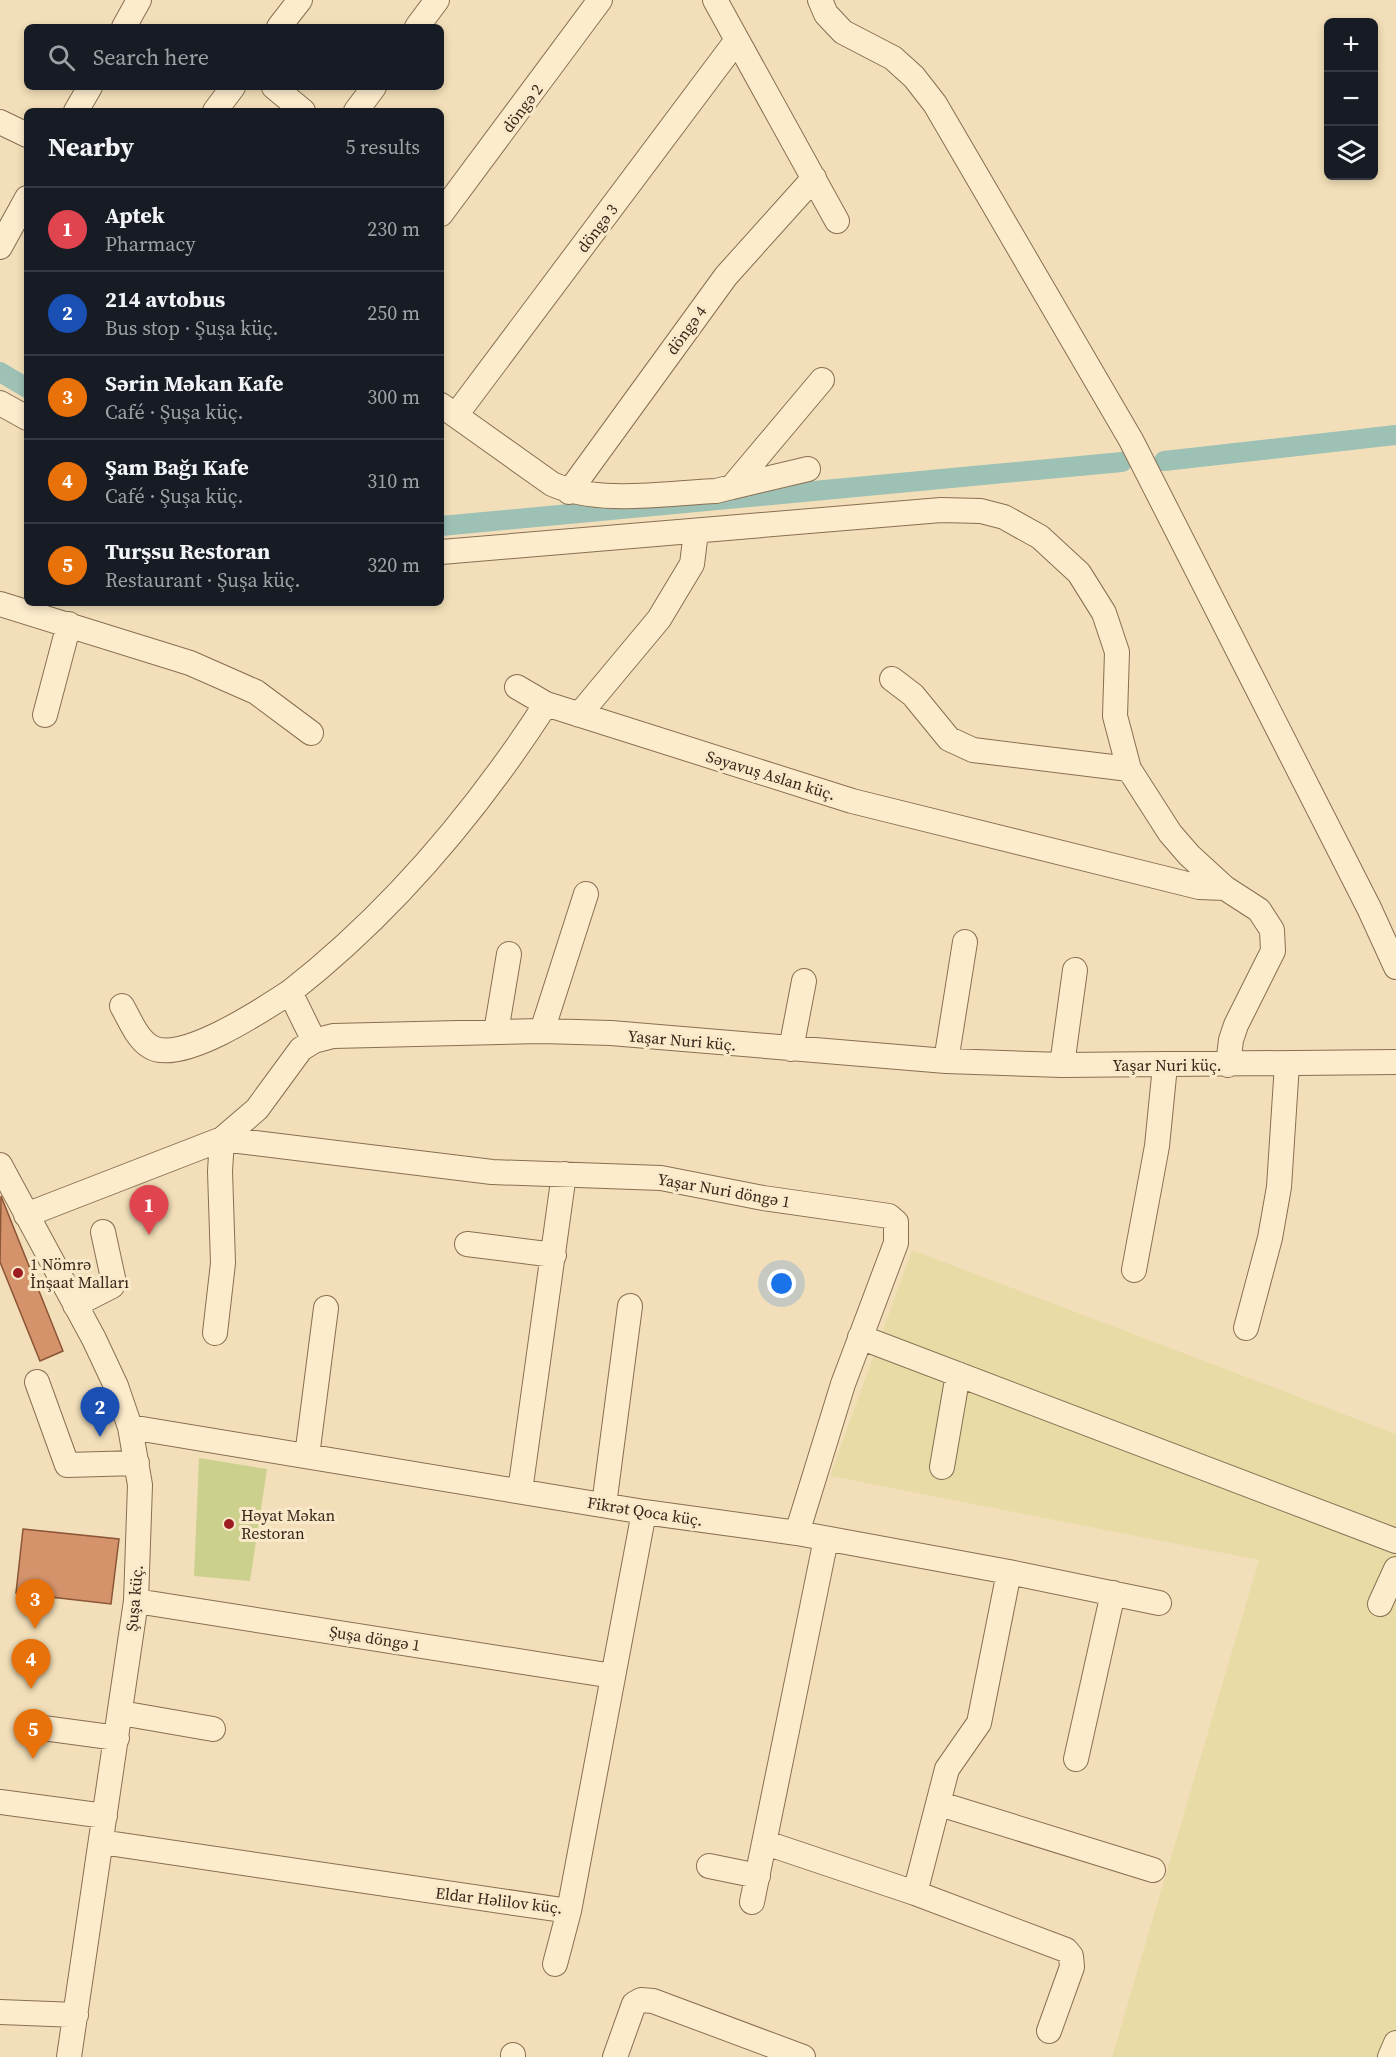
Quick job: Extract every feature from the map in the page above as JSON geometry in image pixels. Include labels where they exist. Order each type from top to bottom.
[{"type":"street","points":[[126,24],[139,0]]},
{"type":"street","points":[[281,24],[300,0]]},
{"type":"street","points":[[419,24],[437,0]]},
{"type":"street","name":"döngə 2","points":[[444,210],[529,99],[600,0]]},
{"type":"street","points":[[716,0],[837,221]]},
{"type":"street","points":[[820,0],[826,14],[843,32],[893,58],[914,77],[935,104],[1001,213],[1131,440],[1369,908],[1396,967]]},
{"type":"street","name":"döngə 3","points":[[449,410],[737,40]]},
{"type":"street","points":[[78,108],[88,90]]},
{"type":"street","points":[[217,108],[231,90]]},
{"type":"street","points":[[278,90],[299,108]]},
{"type":"street","points":[[358,108],[372,90]]},
{"type":"street","points":[[0,122],[24,134]]},
{"type":"street","name":"döngə 4","points":[[569,492],[726,276],[814,178]]},
{"type":"street","points":[[0,247],[24,203]]},
{"type":"street","points":[[732,487],[822,380]]},
{"type":"street","points":[[0,403],[24,416]]},
{"type":"street","points":[[449,410],[552,484],[569,492],[591,495],[716,491],[808,469]]},
{"type":"street","points":[[444,552],[941,510],[981,511],[1004,517],[1040,537],[1079,573],[1104,613],[1117,652],[1115,716],[1130,769],[1170,833],[1189,855],[1225,888]]},
{"type":"street","points":[[579,715],[664,611],[692,564],[696,532]]},
{"type":"street","points":[[0,604],[190,663],[256,692],[311,733]]},
{"type":"street","points":[[45,715],[69,624]]},
{"type":"street","points":[[892,679],[913,695],[949,739],[973,750],[1130,769]]},
{"type":"street","name":"Səyavuş Aslan küç.","points":[[517,687],[546,704],[852,801],[1199,887],[1225,888],[1259,910],[1272,930],[1273,951],[1236,1025],[1228,1065]]},
{"type":"street","points":[[122,1006],[140,1037],[150,1047],[160,1051],[205,1040],[240,1025],[290,992],[333,958],[392,902],[444,841],[546,704]]},
{"type":"street","points":[[542,1031],[586,894]]},
{"type":"street","points":[[946,1061],[964,942]]},
{"type":"street","points":[[496,1032],[509,954]]},
{"type":"street","points":[[1062,1065],[1075,970]]},
{"type":"street","points":[[790,1049],[804,981]]},
{"type":"street","points":[[26,1215],[222,1139],[257,1109],[301,1049],[314,1041],[290,992]]},
{"type":"street","name":"Yaşar Nuri küç.","points":[[314,1041],[333,1036],[542,1031],[610,1034],[946,1061],[1165,1066],[1396,1062]]},
{"type":"street","points":[[1246,1328],[1270,1238],[1279,1187],[1287,1064]]},
{"type":"street","points":[[1134,1270],[1157,1146],[1165,1066]]},
{"type":"street","points":[[215,1333],[223,1263],[220,1171],[222,1139]]},
{"type":"street","name":"Yaşar Nuri döngə 1","points":[[222,1139],[480,1170],[661,1178],[763,1198],[890,1216],[896,1222],[896,1243],[860,1337],[797,1533]]},
{"type":"street","name":"Şuşa küç.","points":[[0,1166],[116,1386],[130,1427],[137,1463],[139,1519],[136,1601],[69,2057]]},
{"type":"street","points":[[520,1491],[564,1174]]},
{"type":"street","points":[[75,1305],[112,1286],[113,1278],[104,1232]]},
{"type":"street","points":[[467,1244],[554,1255]]},
{"type":"street","points":[[604,1505],[630,1306]]},
{"type":"street","points":[[307,1456],[326,1308]]},
{"type":"street","points":[[860,1337],[1396,1541]]},
{"type":"street","points":[[942,1467],[958,1374]]},
{"type":"street","points":[[37,1382],[67,1465],[137,1463]]},
{"type":"street","name":"Fikrət Qoca küç.","points":[[130,1427],[644,1512],[797,1533],[1009,1572],[1159,1604]]},
{"type":"street","name":"Eldar Həlilov küç.","points":[[101,1842],[569,1911],[644,1512]]},
{"type":"street","points":[[752,1902],[766,1843],[826,1539]]},
{"type":"street","points":[[1380,1604],[1396,1569]]},
{"type":"street","points":[[915,1893],[940,1804],[947,1769],[979,1723],[1009,1572]]},
{"type":"street","points":[[1076,1759],[1113,1593]]},
{"type":"street","name":"Şuşa döngə 1","points":[[136,1601],[614,1676]]},
{"type":"street","points":[[121,1713],[213,1729]]},
{"type":"street","points":[[36,1727],[117,1738]]},
{"type":"street","points":[[0,1802],[105,1816]]},
{"type":"street","points":[[940,1804],[1153,1870]]},
{"type":"street","points":[[766,1843],[915,1893],[1066,1950],[1071,1956],[1072,1967],[1049,2031]]},
{"type":"street","points":[[709,1866],[758,1876]]},
{"type":"street","points":[[555,1964],[569,1911]]},
{"type":"street","points":[[615,2057],[634,2004],[641,2000],[652,2001],[803,2057]]},
{"type":"street","points":[[0,2012],[76,2016]]},
{"type":"street","points":[[1390,2057],[1396,2043]]},
{"type":"shaded area","points":[[912,1250],[1396,1434],[1396,2057],[1112,2057],[1259,1560],[830,1476]]},
{"type":"green space","points":[[199,1458],[267,1469],[250,1581],[194,1576]]},
{"type":"building","points":[[1,1196],[63,1351],[40,1361],[0,1262]]},
{"type":"building","points":[[23,1529],[119,1539],[111,1604],[16,1593]]},
{"type":"waterway","points":[[0,372],[24,386]]},
{"type":"waterway","points":[[1164,461],[1396,435]]},
{"type":"waterway","points":[[444,526],[1122,462]]},
{"type":"place","name":"Aptek","points":[[149,1235]]},
{"type":"place","name":"1 Nömrə İnşaat Malları","points":[[18,1273]]},
{"type":"place","name":"214 avtobus","points":[[100,1437]]},
{"type":"place","name":"Həyat Məkan Restoran","points":[[229,1524]]},
{"type":"place","name":"Sərin Məkan Kafe","points":[[35,1629]]},
{"type":"place","name":"Şam Bağı Kafe","points":[[31,1689]]},
{"type":"place","name":"Turşsu Restoran","points":[[33,1759]]}]
